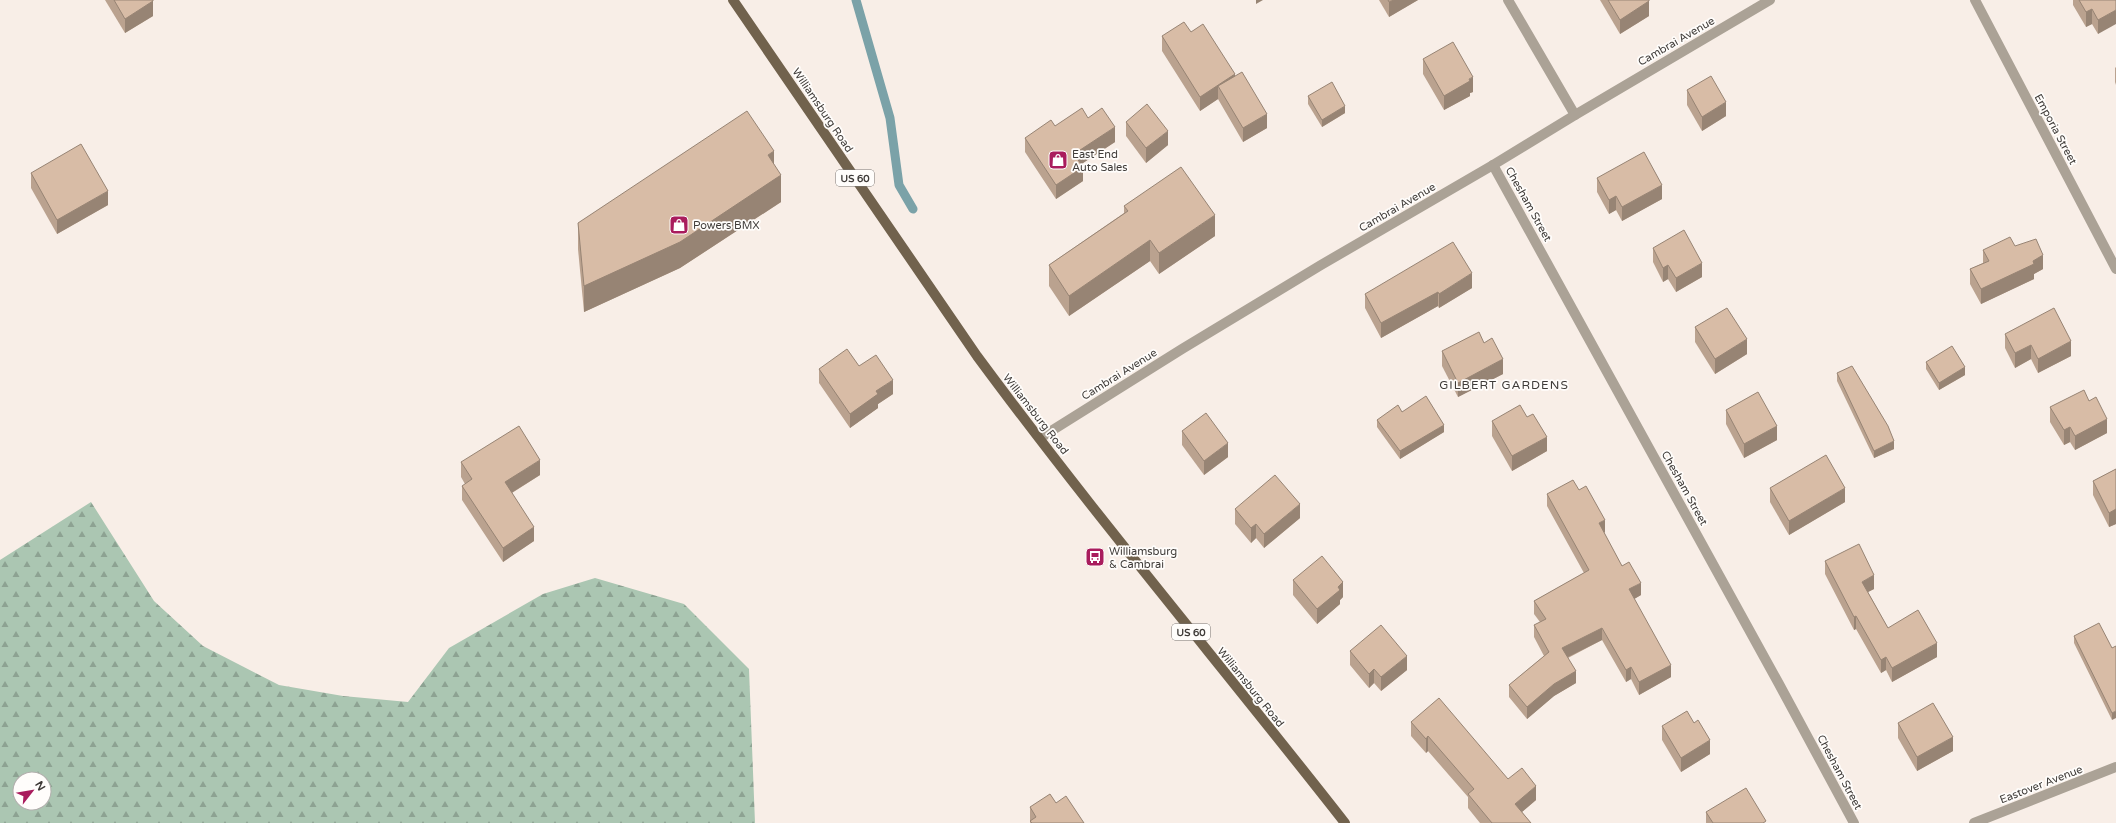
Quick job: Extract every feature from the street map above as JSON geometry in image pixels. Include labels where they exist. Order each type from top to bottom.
[{"type":"main road","name":"Williamsburg Road","points":[[733,0],[977,356],[1214,661],[1345,823]]},
{"type":"street","points":[[1508,0],[1575,115]]},
{"type":"street","name":"Cambrai Avenue","points":[[1040,438],[1188,345],[1388,225],[1494,165],[1575,115],[1770,0]]},
{"type":"street","name":"Emporia Street","points":[[1975,0],[2116,269]]},
{"type":"street","name":"Chesham Street","points":[[1494,165],[1776,677],[1854,823]]},
{"type":"street","name":"Eastover Avenue","points":[[1974,823],[2116,767]]},
{"type":"green space","points":[[91,502],[154,601],[203,646],[279,685],[343,696],[408,702],[449,648],[543,594],[595,578],[684,604],[749,669],[755,823],[0,823],[0,560]]},
{"type":"building","points":[[114,0],[153,0],[153,1],[125,19]]},
{"type":"building","points":[[1608,0],[1649,0],[1649,1],[1620,20]]},
{"type":"building","points":[[2079,0],[2116,0],[2116,10],[2098,20],[2092,9],[2086,12]]},
{"type":"building","points":[[1184,22],[1191,32],[1203,24],[1235,74],[1200,97],[1162,36]]},
{"type":"building","points":[[1453,42],[1473,77],[1469,79],[1470,81],[1444,96],[1423,59]]},
{"type":"building","points":[[1242,72],[1267,114],[1243,128],[1218,86]]},
{"type":"building","points":[[1711,76],[1726,102],[1702,117],[1687,90]]},
{"type":"building","points":[[1332,82],[1345,106],[1322,120],[1308,96]]},
{"type":"building","points":[[1147,104],[1168,131],[1146,148],[1126,122]]},
{"type":"building","name":"East End Auto Sales","points":[[1082,108],[1088,118],[1102,108],[1115,127],[1074,154],[1083,167],[1056,185],[1025,138],[1051,120],[1055,126]]},
{"type":"building","name":"Powers BMX","points":[[747,111],[774,151],[768,155],[781,175],[680,242],[584,286],[578,223]]},
{"type":"building","points":[[81,144],[108,191],[57,220],[31,173]]},
{"type":"building","points":[[1644,152],[1662,185],[1622,207],[1616,196],[1609,200],[1597,178]]},
{"type":"building","points":[[1181,167],[1215,215],[1159,253],[1150,240],[1069,296],[1049,265],[1128,211],[1124,206]]},
{"type":"building","points":[[1684,230],[1702,263],[1676,278],[1668,265],[1663,268],[1653,248]]},
{"type":"building","points":[[2010,237],[2015,246],[2036,239],[2043,255],[2033,261],[2034,264],[1981,289],[1970,269],[1989,261],[1983,250]]},
{"type":"building","points":[[1453,242],[1472,273],[1439,294],[1438,292],[1381,323],[1365,294]]},
{"type":"building","points":[[1727,308],[1747,339],[1715,359],[1695,327]]},
{"type":"building","points":[[2054,308],[2071,341],[2038,359],[2031,345],[2015,353],[2005,334]]},
{"type":"building","points":[[1479,332],[1484,343],[1492,338],[1503,359],[1458,383],[1442,351]]},
{"type":"building","points":[[1952,346],[1965,367],[1939,383],[1926,362]]},
{"type":"building","points":[[847,349],[859,366],[876,355],[893,380],[876,391],[878,394],[850,414],[819,369]]},
{"type":"building","points":[[1852,366],[1888,426],[1894,441],[1874,451],[1837,373]]},
{"type":"building","points":[[2084,390],[2089,401],[2096,397],[2107,419],[2075,436],[2070,427],[2064,430],[2050,407]]},
{"type":"building","points":[[1758,392],[1777,426],[1744,444],[1726,410]]},
{"type":"building","points":[[1426,396],[1444,425],[1400,451],[1377,420],[1398,405],[1402,412]]},
{"type":"building","points":[[1520,405],[1527,417],[1533,414],[1547,437],[1512,456],[1492,421]]},
{"type":"building","points":[[1206,413],[1228,443],[1204,461],[1182,431]]},
{"type":"building","points":[[519,426],[540,460],[505,482],[534,527],[503,548],[462,486],[472,479],[461,462]]},
{"type":"building","points":[[1826,455],[1845,488],[1789,521],[1770,488]]},
{"type":"building","points":[[2116,469],[2116,509],[2109,513],[2093,481]]},
{"type":"building","points":[[1275,475],[1300,504],[1264,534],[1256,524],[1251,528],[1235,509]]},
{"type":"building","points":[[1573,480],[1579,490],[1586,486],[1605,520],[1599,523],[1622,566],[1629,562],[1641,583],[1629,589],[1671,665],[1639,682],[1631,667],[1626,670],[1602,628],[1562,648],[1576,671],[1554,684],[1527,707],[1509,685],[1549,652],[1534,625],[1546,619],[1534,601],[1589,570],[1547,494]]},
{"type":"building","points":[[1859,544],[1874,575],[1862,582],[1888,628],[1918,610],[1937,643],[1892,668],[1886,657],[1881,660],[1856,616],[1854,617],[1825,561]]},
{"type":"building","points":[[1322,556],[1343,582],[1338,587],[1340,590],[1317,609],[1293,580]]},
{"type":"building","points":[[2099,623],[2112,648],[2116,646],[2116,711],[2112,713],[2074,636]]},
{"type":"building","points":[[1381,625],[1407,656],[1381,677],[1374,669],[1369,674],[1350,651]]},
{"type":"building","points":[[1439,698],[1508,779],[1522,768],[1536,786],[1515,804],[1531,823],[1492,823],[1468,794],[1474,789],[1428,736],[1426,739],[1411,722]]},
{"type":"building","points":[[1933,703],[1953,737],[1917,757],[1898,723]]},
{"type":"building","points":[[1687,711],[1694,723],[1698,720],[1710,740],[1681,758],[1662,726]]},
{"type":"building","points":[[1746,788],[1766,821],[1763,823],[1713,823],[1706,812]]},
{"type":"building","points":[[1050,794],[1056,803],[1066,796],[1084,823],[1032,823],[1030,821],[1036,817],[1030,807]]},
{"type":"waterway","points":[[856,0],[890,118],[899,185],[913,209]]},
{"type":"place","name":"East End Auto Sales","points":[[1058,160]]},
{"type":"place","name":"Powers BMX","points":[[679,225]]},
{"type":"place","name":"Williamsburg & Cambrai","points":[[1095,557]]},
{"type":"district","name":"GILBERT GARDENS","points":[[1504,385]]}]
